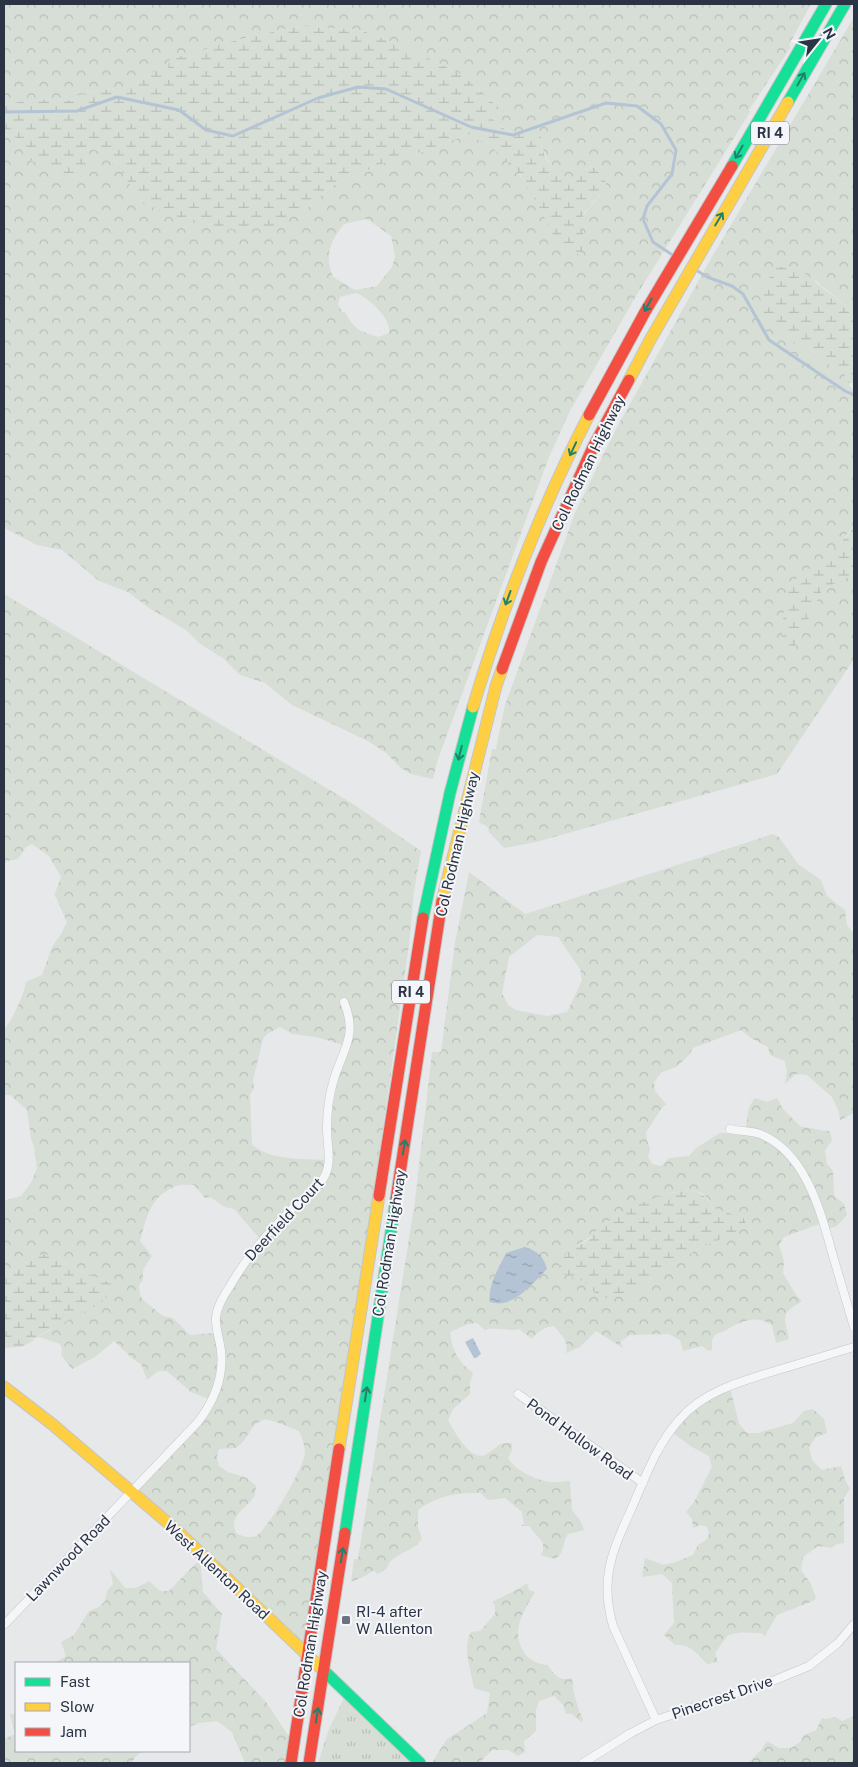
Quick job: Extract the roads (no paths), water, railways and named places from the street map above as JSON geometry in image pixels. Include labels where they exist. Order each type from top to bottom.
[{"type":"main road","name":"Col Rodman Highway","points":[[291,1763],[309,1657],[358,1324],[424,913],[432,871],[478,686],[509,596],[541,517],[599,395],[634,331],[826,4]]},
{"type":"main road","name":"Col Rodman Highway","points":[[309,1763],[325,1672],[444,890],[496,686],[541,562],[593,447],[688,273],[844,4]]},
{"type":"main road","name":"West Allenton Road","points":[[4,1387],[52,1424],[175,1529],[420,1763]]},
{"type":"street","name":"Deerfield Court","points":[[132,1492],[198,1422],[214,1399],[220,1380],[222,1362],[216,1318],[217,1310],[241,1266],[264,1237],[320,1183],[328,1172],[328,1099],[350,1035],[349,1015],[344,1002]]},
{"type":"street","points":[[730,1129],[756,1133],[771,1141],[784,1151],[803,1175],[817,1203],[854,1327]]},
{"type":"street","points":[[656,1720],[618,1640],[609,1611],[606,1585],[612,1555],[655,1455],[674,1426],[691,1408],[701,1401],[737,1383],[854,1347]]},
{"type":"street","name":"Pond Hollow Road","points":[[518,1394],[643,1483]]},
{"type":"street","name":"Lawnwood Road","points":[[4,1624],[132,1492]]},
{"type":"street","name":"Pinecrest Drive","points":[[583,1763],[656,1720],[775,1680],[808,1666],[838,1643],[854,1624]]},
{"type":"water","points":[[525,1247],[544,1260],[547,1269],[529,1288],[514,1299],[498,1303],[490,1302],[492,1283],[506,1253]]},
{"type":"water","points":[[473,1338],[481,1354],[476,1358],[474,1358],[465,1342]]},
{"type":"waterway","points":[[4,112],[77,111],[117,97],[179,110],[206,130],[233,136],[318,98],[358,87],[386,89],[471,127],[513,135],[606,103],[637,106],[661,124],[676,150],[672,174],[647,206],[643,219],[653,242],[674,256]]},
{"type":"waterway","points":[[696,270],[707,277],[732,286],[743,294],[769,340],[845,391],[854,395]]},
{"type":"place","name":"RI-4 after W Allenton","points":[[346,1620]]}]
